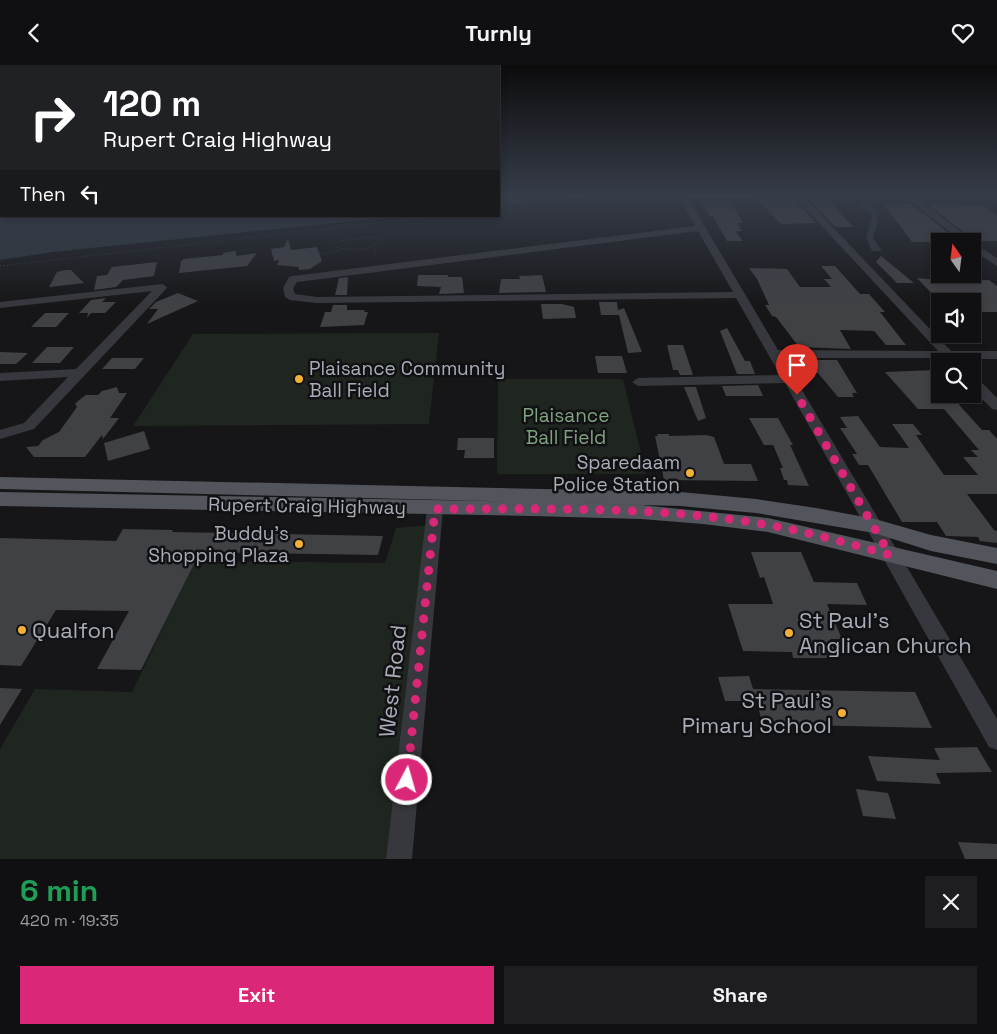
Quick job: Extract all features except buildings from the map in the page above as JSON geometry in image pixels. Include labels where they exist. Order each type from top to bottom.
[{"type":"main road","name":"Rupert Craig Highway","points":[[0,483],[680,499],[756,506],[875,526],[931,543],[997,556]]},
{"type":"main road","name":"Rupert Craig Highway","points":[[0,499],[641,512],[703,517],[768,525],[997,580]]},
{"type":"street","points":[[667,233],[293,279],[288,288],[290,297],[317,301],[739,295]]},
{"type":"street","points":[[702,233],[875,526],[997,740]]},
{"type":"street","points":[[833,233],[946,353]]},
{"type":"street","points":[[981,251],[997,263]]},
{"type":"street","points":[[0,305],[162,287],[29,426],[0,435]]},
{"type":"street","points":[[773,354],[931,358]]},
{"type":"street","points":[[981,356],[997,355]]},
{"type":"street","points":[[0,377],[81,373]]},
{"type":"street","points":[[638,382],[787,379]]},
{"type":"street","points":[[981,390],[997,407]]},
{"type":"street","name":"West Road","points":[[400,859],[435,509]]},
{"type":"path","points":[[0,266],[289,233]]},
{"type":"path","points":[[346,249],[335,247],[334,245],[340,241],[367,237],[377,238],[380,241],[376,250]]},
{"type":"path","points":[[320,254],[371,247],[379,243]]},
{"type":"green space","name":"Plaisance Community Ball Field","points":[[439,333],[429,424],[133,426],[193,334]]},
{"type":"green space","name":"Plaisance Ball Field","points":[[498,379],[623,379],[646,474],[497,474]]},
{"type":"green space","points":[[433,525],[395,859],[0,859],[0,749],[35,689],[132,692],[195,561],[385,563],[396,528]]},
{"type":"shaded area","points":[[0,233],[237,233],[53,252],[0,260]]},
{"type":"shaded area","points":[[867,233],[874,233],[873,238],[882,251],[872,251],[866,238]]},
{"type":"place","name":"Plaisance Community Ball Field","points":[[299,379]]},
{"type":"place","name":"Sparedaam Police Station","points":[[690,473]]},
{"type":"place","name":"Buddy's Shopping Plaza","points":[[299,544]]},
{"type":"place","name":"Qualfon","points":[[22,630]]},
{"type":"place","name":"St Paul's Anglican Church","points":[[789,633]]},
{"type":"place","name":"St Paul's Pimary School","points":[[842,713]]},
{"type":"route","points":[[407,780],[435,509],[641,512],[703,517],[768,525],[890,555],[875,526],[797,395]]}]
